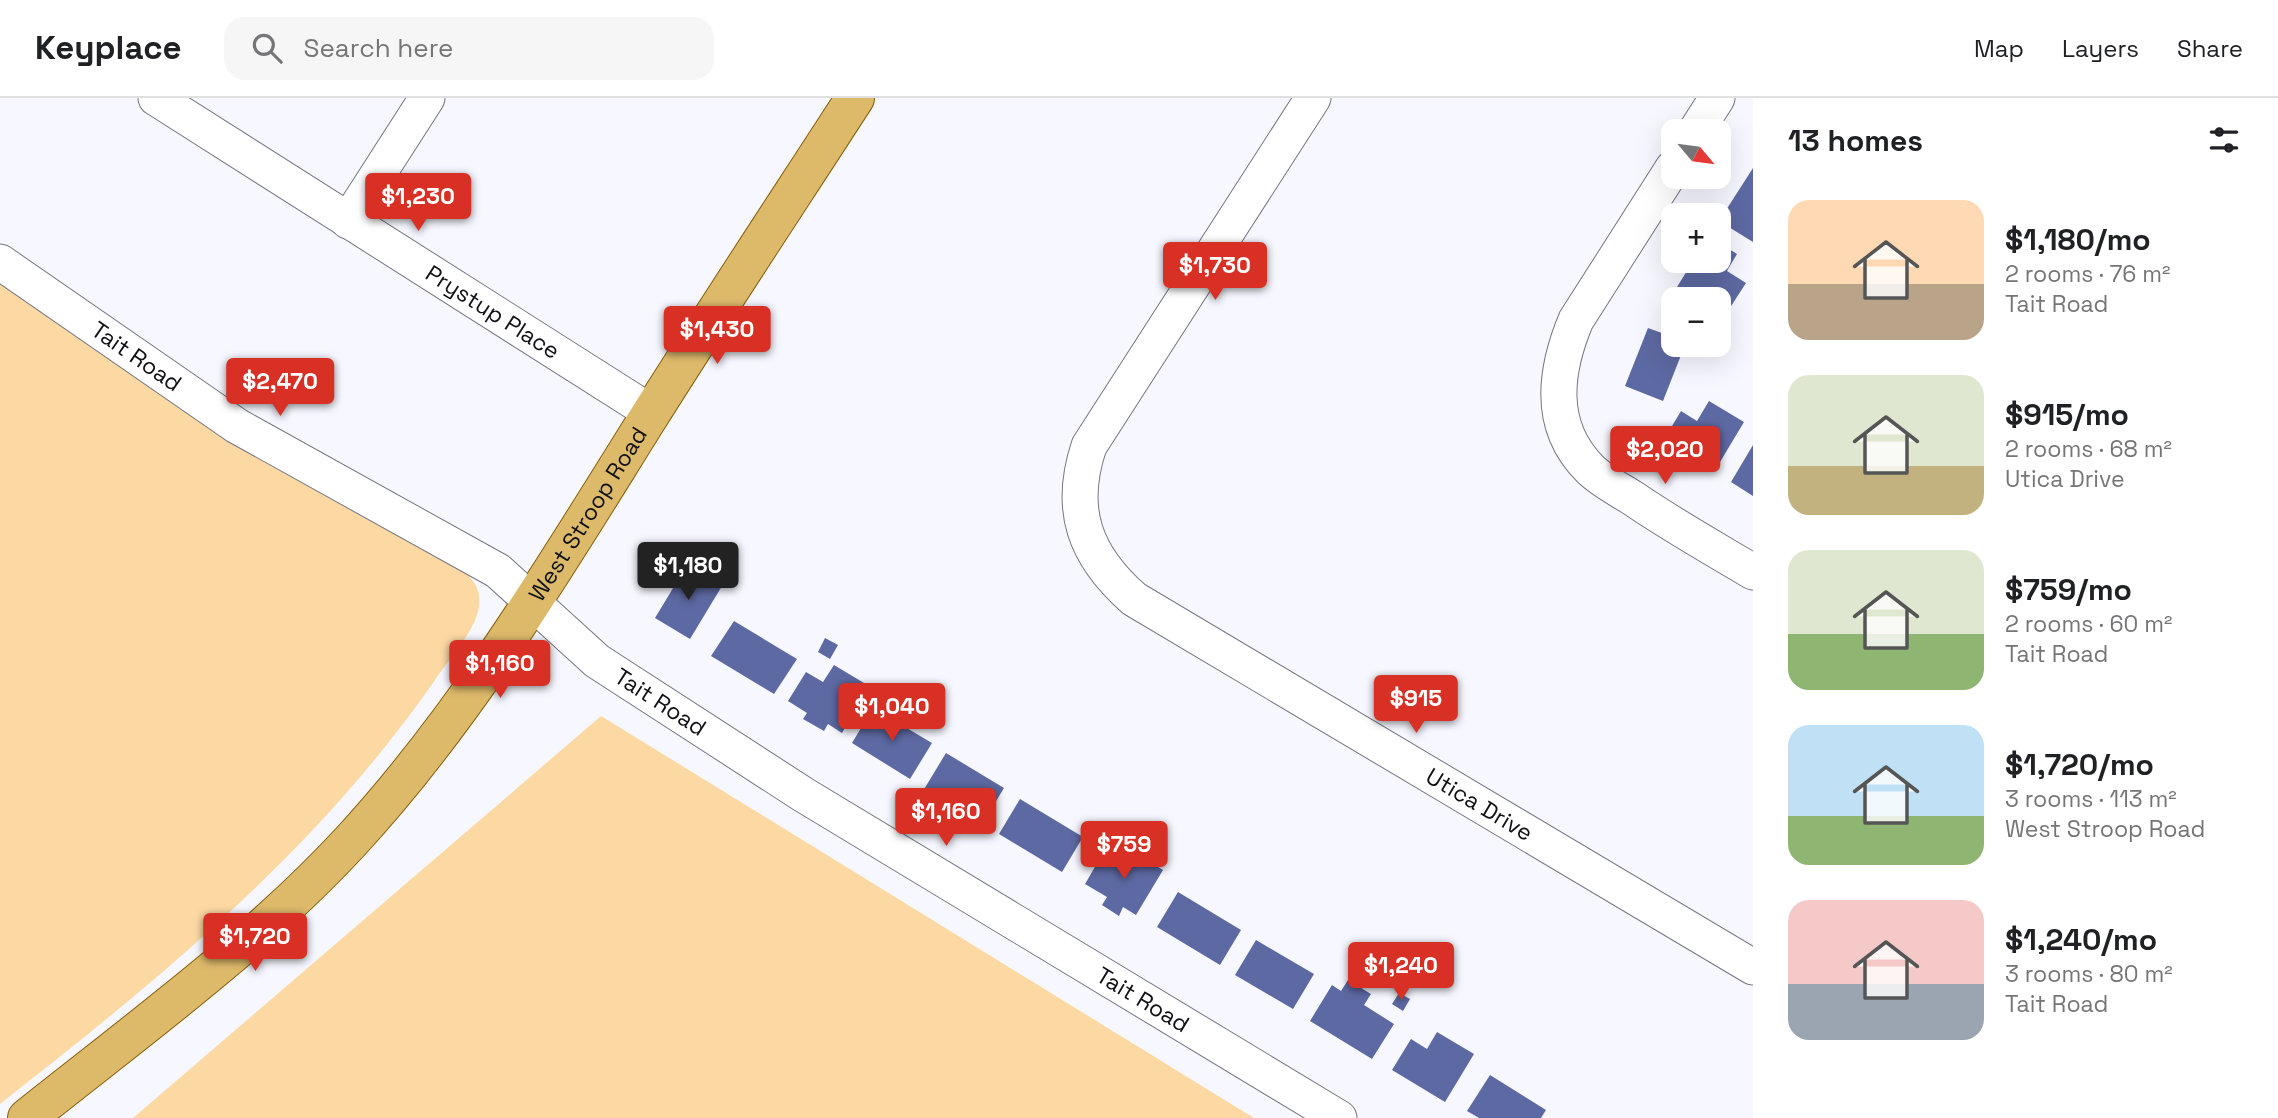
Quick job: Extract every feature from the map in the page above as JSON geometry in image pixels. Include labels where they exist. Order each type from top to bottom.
[{"type":"main road","name":"West Stroop Road","points":[[27,1118],[221,963],[351,841],[418,761],[534,603],[652,413],[855,98]]},
{"type":"street","name":"Prystup Place","points":[[156,98],[652,413]]},
{"type":"street","points":[[348,221],[427,98]]},
{"type":"street","name":"Utica Drive","points":[[1313,98],[1089,446],[1081,470],[1079,492],[1083,529],[1097,560],[1113,582],[1133,599],[1753,968]]},
{"type":"street","points":[[1704,119],[1717,98]]},
{"type":"street","points":[[1661,187],[1576,320],[1565,346],[1557,383],[1559,410],[1564,429],[1578,455],[1591,471],[1753,572]]},
{"type":"street","name":"Tait Road","points":[[0,262],[237,426],[498,571],[597,660],[793,787],[1339,1118]]},
{"type":"shaded area","points":[[0,277],[461,569],[474,582],[479,596],[478,610],[465,639],[389,742],[340,800],[234,908],[178,959],[0,1104]]},
{"type":"shaded area","points":[[601,716],[1254,1118],[133,1118]]},
{"type":"building","points":[[1753,168],[1753,242],[1731,228],[1731,203]]},
{"type":"building","points":[[1731,250],[1737,254],[1731,264]]},
{"type":"building","points":[[1686,273],[1730,273],[1746,283],[1731,306],[1731,287],[1677,287]]},
{"type":"building","points":[[1648,328],[1661,333],[1661,357],[1680,357],[1663,401],[1625,386]]},
{"type":"building","points":[[1709,401],[1744,422],[1714,472],[1663,441],[1681,411],[1697,421]]},
{"type":"building","points":[[1753,445],[1753,496],[1731,482]]},
{"type":"building","points":[[687,565],[722,586],[690,639],[655,618]]},
{"type":"building","points":[[734,621],[797,659],[774,694],[711,656]]},
{"type":"building","points":[[825,638],[838,645],[830,659],[818,652]]},
{"type":"building","points":[[834,665],[869,686],[842,733],[828,724],[824,731],[803,719],[807,713],[788,701],[806,672],[823,682]]},
{"type":"building","points":[[873,708],[932,743],[910,779],[852,743]]},
{"type":"building","points":[[946,753],[1004,788],[981,826],[923,791]]},
{"type":"building","points":[[1020,799],[1083,837],[1062,872],[999,834]]},
{"type":"building","points":[[1128,848],[1163,870],[1136,915],[1123,907],[1119,916],[1102,905],[1107,897],[1085,884],[1102,855],[1117,864]]},
{"type":"building","points":[[1178,892],[1241,930],[1220,965],[1157,927]]},
{"type":"building","points":[[1256,940],[1314,974],[1293,1009],[1235,975]]},
{"type":"building","points":[[1348,980],[1371,994],[1364,1005],[1394,1024],[1372,1059],[1310,1021],[1332,985],[1341,991]]},
{"type":"building","points":[[1399,993],[1410,999],[1403,1011],[1392,1004]]},
{"type":"building","points":[[1437,1032],[1474,1054],[1445,1102],[1392,1070],[1411,1039],[1427,1049]]},
{"type":"building","points":[[1490,1075],[1546,1110],[1541,1118],[1479,1118],[1467,1111]]}]
